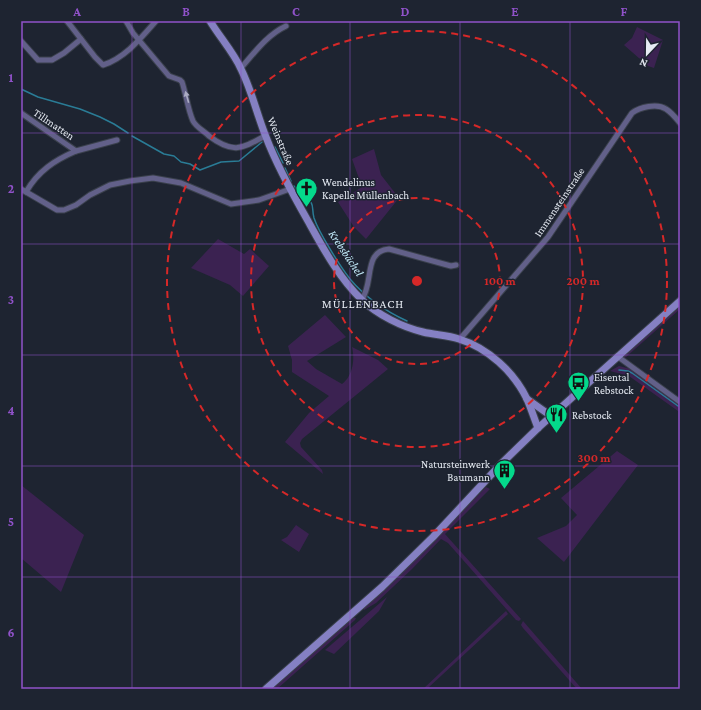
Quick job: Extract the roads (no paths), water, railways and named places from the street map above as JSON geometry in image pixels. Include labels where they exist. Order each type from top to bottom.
[{"type":"main road","name":"Weinstraße","points":[[210,21],[241,68],[274,159],[332,262],[375,310],[385,316],[412,328],[460,339],[472,344],[495,359],[510,375],[527,399],[538,428]]},
{"type":"main road","points":[[266,689],[418,553],[502,463],[538,428],[680,300]]},
{"type":"main road","name":"Weinstraße","points":[[527,399],[551,416]]},
{"type":"street","points":[[67,21],[103,65],[113,62],[140,40],[156,21]]},
{"type":"street","points":[[126,21],[133,33],[169,76],[182,82],[193,121],[197,126],[224,146],[244,147],[265,136]]},
{"type":"street","points":[[241,68],[266,40],[286,26]]},
{"type":"street","points":[[21,41],[38,60],[52,60],[64,53],[81,39]]},
{"type":"street","name":"Immensteinstraße","points":[[460,339],[548,237],[632,113],[638,109],[660,106],[666,109],[680,123]]},
{"type":"street","name":"Tillmatten","points":[[21,113],[76,151]]},
{"type":"street","name":"Tillmatten","points":[[23,190],[47,167],[60,158],[76,151],[117,140]]},
{"type":"street","points":[[23,190],[57,210],[64,210],[76,205],[110,184],[130,180],[153,178],[181,183],[231,204],[259,200],[290,189]]},
{"type":"street","points":[[364,296],[373,259],[376,253],[382,249],[389,249],[451,266],[456,265]]},
{"type":"street","points":[[617,356],[680,402]]},
{"type":"waterway","name":"Krebsbächel","points":[[21,89],[38,97],[80,109],[100,117],[128,133]]},
{"type":"waterway","name":"Krebsbächel","points":[[132,136],[164,154],[174,156],[181,162],[190,164],[200,170],[221,162],[239,161],[262,142]]},
{"type":"waterway","name":"Krebsbächel","points":[[275,147],[283,163]]},
{"type":"waterway","name":"Krebsbächel","points":[[285,168],[291,181]]},
{"type":"waterway","name":"Krebsbächel","points":[[294,186],[300,193]]},
{"type":"waterway","name":"Krebsbächel","points":[[304,198],[312,204],[314,218],[320,232],[350,279],[376,303],[407,321]]},
{"type":"waterway","points":[[619,370],[632,373],[678,406]]},
{"type":"place","name":"Wendelinus Kapelle Müllenbach","points":[[307,208]]},
{"type":"place","name":"Eisental Rebstock","points":[[579,402]]},
{"type":"place","name":"Rebstock","points":[[556,434]]},
{"type":"place","name":"Natursteinwerk Baumann","points":[[505,490]]},
{"type":"district","name":"MÜLLENBACH","points":[[363,304]]}]
